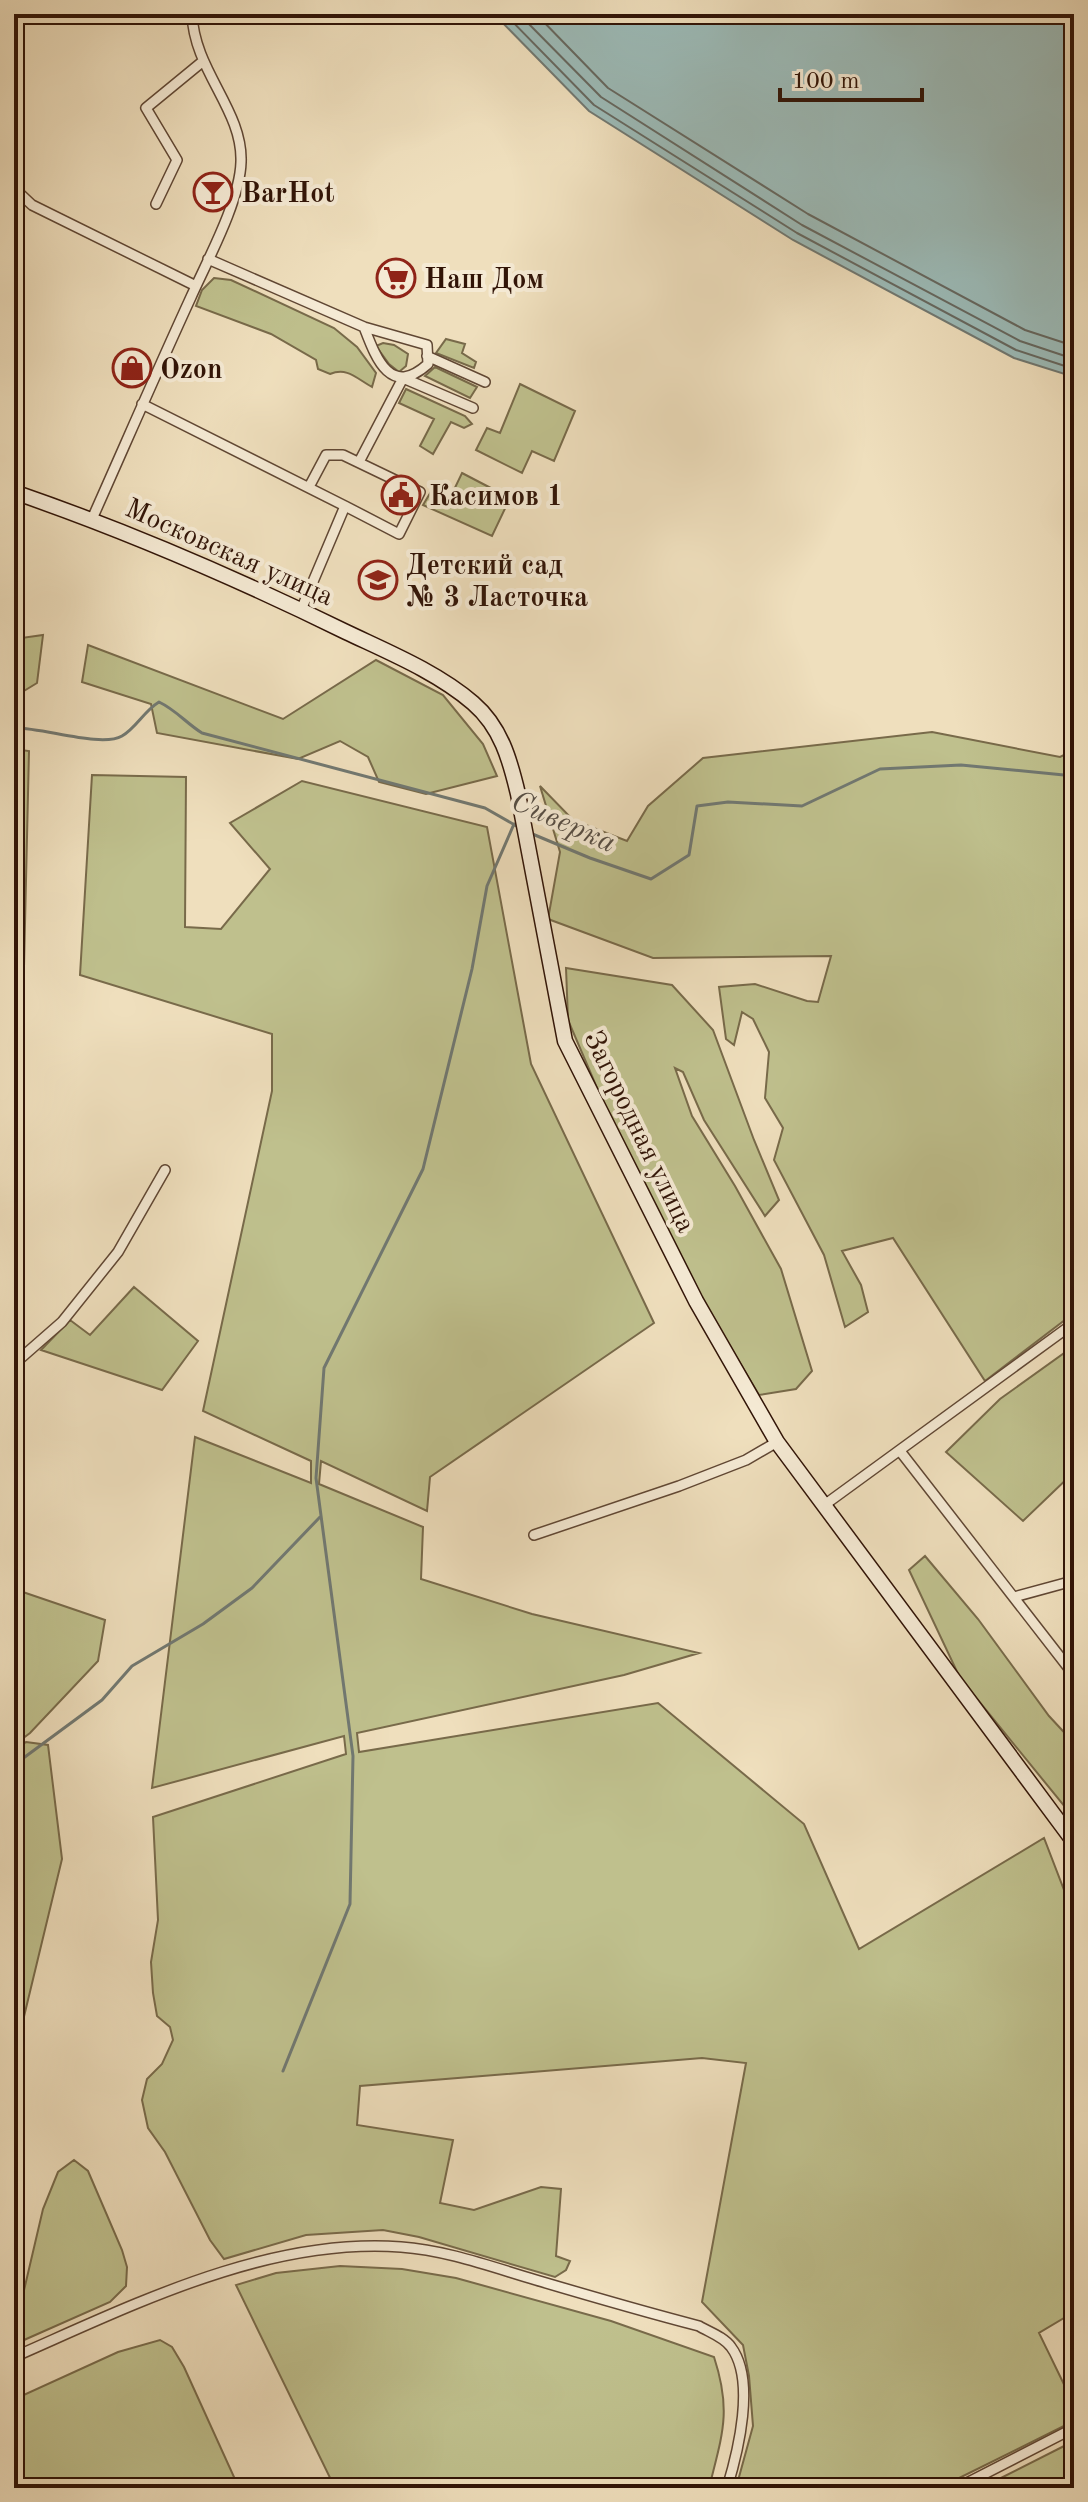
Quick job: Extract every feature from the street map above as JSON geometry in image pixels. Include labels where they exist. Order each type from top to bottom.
[{"type":"main road","name":"Московская улица","points":[[14,492],[92,519],[301,610],[446,683],[474,704],[495,727]]},
{"type":"main road","name":"Загородная улица","points":[[495,727],[509,757],[518,794],[565,1041],[696,1301],[777,1442],[1074,1842]]},
{"type":"street","points":[[92,519],[208,259],[233,199],[241,164],[240,142],[231,118],[194,40],[192,14]]},
{"type":"street","points":[[156,204],[177,160],[146,108],[202,62]]},
{"type":"street","points":[[14,188],[32,205],[196,286]]},
{"type":"street","points":[[208,259],[364,327],[427,345],[428,364],[417,374],[403,378],[359,462]]},
{"type":"street","points":[[364,327],[386,372],[473,408]]},
{"type":"street","points":[[427,356],[485,382]]},
{"type":"street","points":[[142,404],[399,534],[420,492],[343,455],[326,455],[309,487]]},
{"type":"street","points":[[301,610],[345,506]]},
{"type":"street","points":[[14,1364],[62,1322],[118,1252],[165,1170]]},
{"type":"street","points":[[823,1506],[1074,1323]]},
{"type":"street","points":[[534,1535],[679,1486],[746,1460],[777,1442]]},
{"type":"street","points":[[900,1451],[1074,1675]]},
{"type":"street","points":[[1014,1597],[1074,1578]]},
{"type":"street","points":[[14,2357],[120,2311],[265,2260],[326,2247],[403,2247],[494,2267],[699,2326],[718,2336],[731,2347],[739,2365],[744,2392],[741,2437],[727,2488]]},
{"type":"street","points":[[957,2488],[1074,2428]]},
{"type":"green space","points":[[214,278],[231,280],[334,328],[357,347],[376,373],[372,387],[347,373],[330,374],[318,369],[316,360],[271,334],[196,306],[202,290]]},
{"type":"green space","points":[[446,339],[465,344],[462,353],[476,362],[474,368],[436,353]]},
{"type":"green space","points":[[383,343],[394,345],[408,354],[406,366],[399,372],[376,346]]},
{"type":"green space","points":[[435,367],[477,387],[470,398],[425,376]]},
{"type":"green space","points":[[520,384],[575,411],[554,461],[532,451],[522,473],[476,450],[487,428],[500,433]]},
{"type":"green space","points":[[406,389],[465,416],[472,424],[464,428],[451,422],[433,454],[420,446],[434,419],[399,403]]},
{"type":"green space","points":[[462,473],[510,498],[492,536],[423,505],[432,490],[451,496]]},
{"type":"green space","points":[[43,635],[37,683],[14,697],[14,639]]},
{"type":"green space","points":[[88,645],[283,719],[376,660],[443,695],[483,744],[497,776],[426,794],[379,782],[368,757],[340,741],[298,759],[157,733],[151,704],[82,682]]},
{"type":"green space","points":[[932,732],[1060,757],[1074,750],[1074,1313],[985,1381],[893,1238],[842,1251],[861,1285],[868,1312],[845,1327],[824,1255],[774,1160],[783,1128],[765,1098],[769,1052],[753,1019],[742,1012],[734,1045],[726,1039],[719,987],[755,984],[818,1002],[831,956],[653,958],[548,919],[560,852],[540,786],[573,820],[627,841],[648,806],[703,758]]},
{"type":"green space","points":[[14,749],[29,751],[24,967],[14,961]]},
{"type":"green space","points":[[92,775],[186,777],[185,927],[221,929],[270,869],[230,823],[302,781],[487,827],[531,1064],[654,1323],[430,1477],[427,1511],[321,1461],[319,1484],[423,1527],[421,1579],[532,1614],[699,1653],[624,1675],[357,1733],[359,1752],[658,1703],[804,1824],[859,1949],[1044,1838],[1074,1916],[1074,2312],[1039,2333],[1074,2405],[1074,2421],[939,2488],[736,2488],[753,2426],[749,2376],[743,2345],[702,2302],[746,2063],[702,2058],[360,2086],[357,2125],[453,2140],[440,2203],[474,2210],[541,2187],[561,2189],[556,2256],[570,2261],[566,2270],[555,2277],[419,2237],[383,2230],[306,2235],[224,2259],[210,2240],[165,2152],[148,2128],[142,2100],[147,2079],[162,2064],[173,2040],[170,2027],[157,2016],[153,1993],[151,1962],[158,1920],[153,1817],[346,1754],[344,1736],[152,1788],[195,1437],[311,1483],[311,1461],[203,1411],[272,1091],[272,1034],[80,975]]},
{"type":"green space","points":[[566,968],[672,985],[713,1030],[779,1200],[765,1216],[704,1120],[683,1072],[675,1068],[692,1116],[781,1269],[812,1371],[796,1389],[759,1395],[697,1291],[615,1130],[568,1020]]},
{"type":"green space","points":[[134,1287],[198,1341],[162,1390],[41,1350],[70,1320],[90,1335]]},
{"type":"green space","points":[[1074,1346],[1074,1472],[1023,1521],[946,1452],[1000,1399]]},
{"type":"green space","points":[[925,1556],[978,1619],[1049,1716],[1074,1743],[1074,1818],[960,1678],[909,1570]]},
{"type":"green space","points":[[14,1589],[105,1620],[98,1661],[30,1733],[14,1745]]},
{"type":"green space","points":[[26,1742],[48,1745],[62,1859],[14,2058],[14,1751]]},
{"type":"green space","points":[[74,2160],[88,2171],[122,2250],[127,2267],[126,2286],[110,2302],[24,2340],[14,2333],[43,2209],[58,2172]]},
{"type":"green space","points":[[340,2266],[402,2269],[456,2278],[611,2321],[714,2357],[724,2409],[721,2438],[709,2488],[335,2488],[236,2285],[276,2273]]},
{"type":"green space","points":[[160,2340],[172,2347],[184,2367],[239,2488],[14,2488],[14,2404],[17,2398],[118,2352]]},
{"type":"green space","points":[[1074,2441],[1074,2488],[981,2488]]},
{"type":"water","points":[[494,14],[1074,14],[1074,377],[1014,358],[793,240],[589,111]]},
{"type":"waterway","name":"Сиверка","points":[[14,728],[112,739],[127,733],[159,702],[202,733],[485,808],[520,828]]},
{"type":"waterway","name":"Сиверка","points":[[530,833],[651,879],[689,855],[697,806],[728,802],[802,806],[880,769],[961,765],[1074,776]]},
{"type":"waterway","points":[[283,2071],[350,1904],[353,1756],[316,1478],[324,1368],[423,1169],[472,969],[487,886],[514,824]]},
{"type":"waterway","points":[[14,1765],[102,1700],[132,1666],[203,1624],[252,1588],[320,1517]]},
{"type":"place","name":"BarHot","points":[[213,192]]},
{"type":"place","name":"Наш Дом","points":[[396,278]]},
{"type":"place","name":"Ozon","points":[[132,368]]},
{"type":"place","name":"Касимов 1","points":[[401,495]]},
{"type":"place","name":"Детский сад № 3 Ласточка","points":[[378,580]]}]
